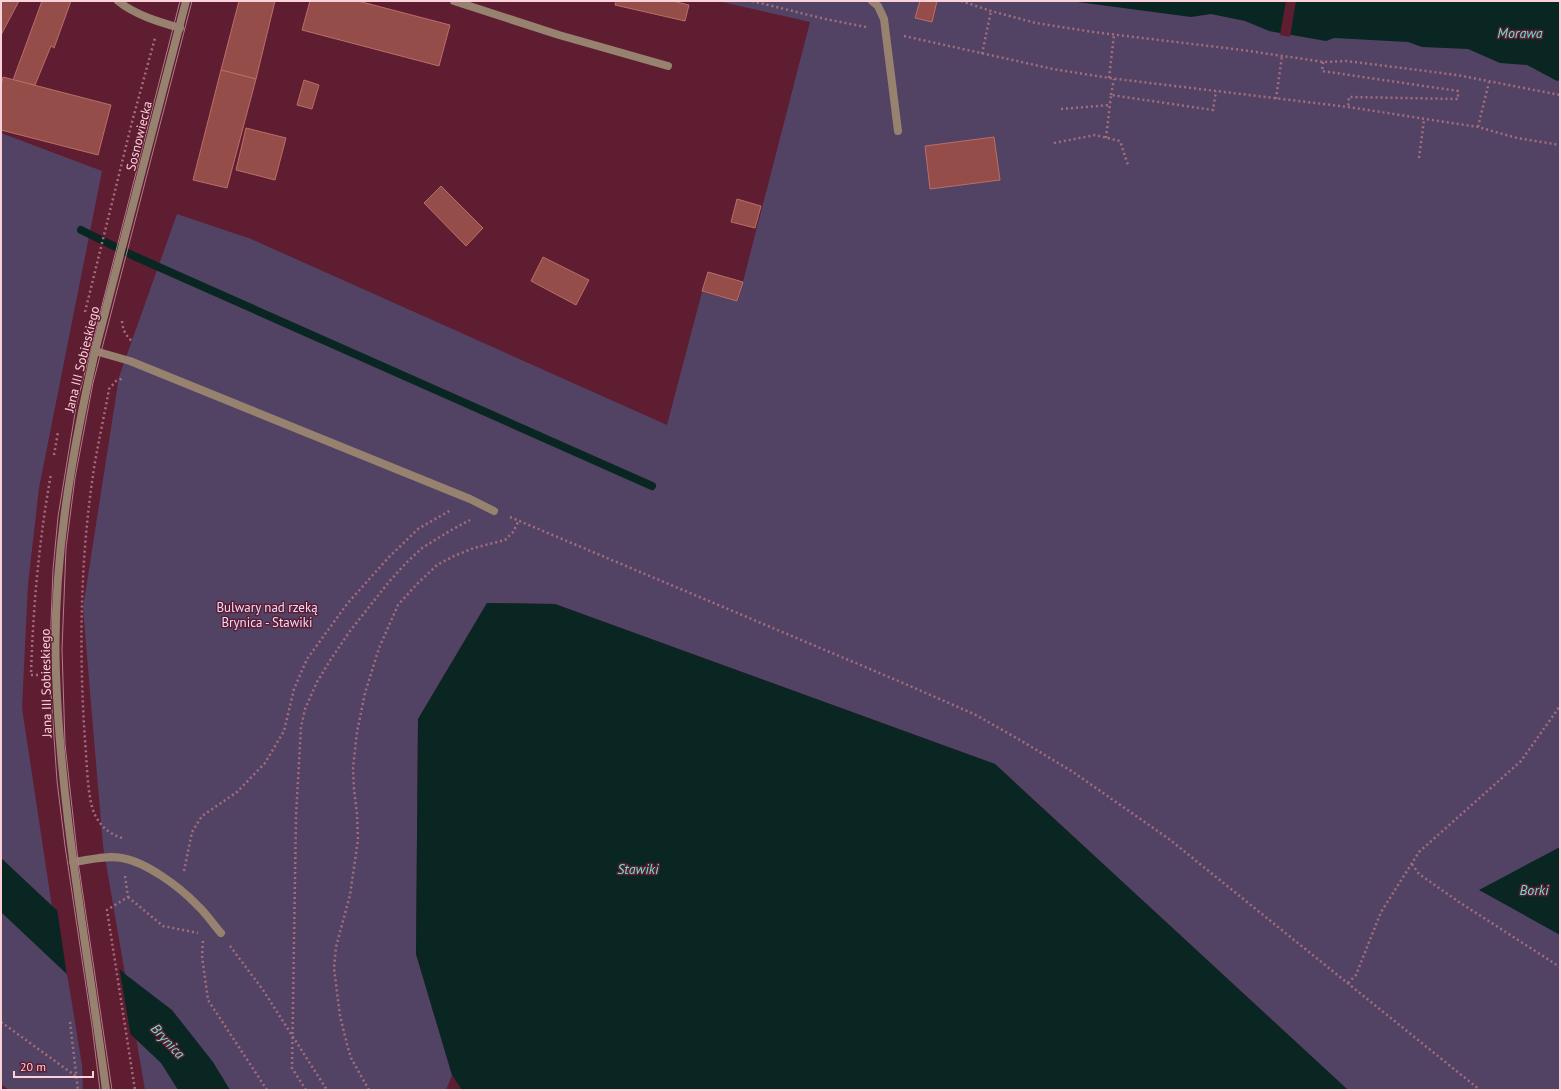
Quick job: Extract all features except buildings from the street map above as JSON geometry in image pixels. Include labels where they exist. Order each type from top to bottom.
[{"type":"street","points":[[118,1],[124,6],[160,22],[180,28]]},
{"type":"street","name":"Sosnowiecka","points":[[115,277],[186,1]]},
{"type":"street","points":[[454,1],[560,35],[668,66]]},
{"type":"street","points":[[872,1],[878,6],[884,20],[898,131]]},
{"type":"street","name":"Jana III Sobieskiego","points":[[106,1090],[62,780],[57,710],[56,649],[58,597],[70,477],[78,430],[95,351],[115,277]]},
{"type":"street","points":[[95,351],[130,361],[470,499],[494,511]]},
{"type":"street","points":[[73,862],[97,857],[122,858],[143,866],[180,890],[196,904],[221,933]]},
{"type":"path","points":[[752,1],[825,19],[885,30],[918,40],[1053,69],[1114,79],[1348,107],[1424,120],[1478,127],[1517,138],[1560,145]]},
{"type":"path","points":[[961,1],[1036,23],[1114,35],[1324,62],[1355,62],[1457,75],[1560,95]]},
{"type":"path","points":[[982,54],[991,11]]},
{"type":"path","points":[[95,268],[132,122],[160,22]]},
{"type":"path","points":[[1109,78],[1114,35]]},
{"type":"path","points":[[1276,98],[1282,56]]},
{"type":"path","points":[[1324,62],[1322,71],[1458,92],[1458,99],[1349,97],[1348,107]]},
{"type":"path","points":[[1106,138],[1114,79]]},
{"type":"path","points":[[1478,127],[1490,82]]},
{"type":"path","points":[[1111,95],[1213,110],[1216,91]]},
{"type":"path","points":[[1061,109],[1110,105]]},
{"type":"path","points":[[1419,158],[1424,120]]},
{"type":"path","points":[[1054,143],[1095,135],[1120,141],[1128,165]]},
{"type":"path","points":[[120,838],[108,832],[99,823],[94,813],[87,769],[81,673],[82,586],[87,518],[93,474],[109,389],[116,381],[125,378],[135,343],[128,338],[123,330],[122,322],[124,315]]},
{"type":"path","points":[[180,890],[192,832],[202,816],[237,792],[265,764],[284,730],[294,690],[308,659],[347,604],[388,558],[418,528],[470,499]]},
{"type":"path","points":[[306,1090],[292,1068],[292,1034],[296,816],[301,727],[308,700],[331,659],[350,631],[405,564],[430,542],[472,519],[494,511],[519,520],[956,706],[992,724],[1073,772],[1150,824],[1480,1090]]},
{"type":"path","points":[[369,1090],[354,1064],[347,1044],[340,1016],[334,968],[336,947],[350,895],[358,840],[353,768],[357,732],[365,693],[379,648],[398,605],[437,565],[474,548],[505,540],[513,532],[519,520]]},
{"type":"path","points":[[77,674],[81,673]]},
{"type":"path","points":[[1348,983],[1356,974],[1381,912],[1420,852],[1521,760],[1560,706]]},
{"type":"path","points":[[122,858],[128,897],[163,926],[204,934],[202,956],[208,1000],[267,1090]]},
{"type":"path","points":[[1412,864],[1419,874],[1459,902],[1560,967]]},
{"type":"path","points":[[128,897],[107,910],[135,1090]]},
{"type":"path","points":[[221,933],[263,990],[327,1090]]},
{"type":"path","points":[[1,1022],[77,1077]]},
{"type":"path","points":[[70,1022],[78,1090]]},
{"type":"green space","name":"Bulwary nad rzeką Brynica - Stawiki","points":[[718,1],[1560,1],[1560,1090],[1348,1090],[995,764],[555,604],[487,603],[418,719],[416,954],[452,1075],[446,1090],[145,1090],[103,846],[83,608],[119,377],[177,214],[251,239],[667,425],[702,292],[738,301],[810,22]]},
{"type":"green space","points":[[1,133],[102,171],[39,488],[28,584],[22,708],[52,907],[1,858]]},
{"type":"green space","points":[[1,912],[67,973],[82,1065],[83,1090],[9,1090],[1,1084]]},
{"type":"water","name":"Morawa","points":[[1070,1],[1560,1],[1560,80],[1557,81],[1527,65],[1500,63],[1468,49],[1422,47],[1408,42],[1334,38],[1326,41],[1269,31],[1245,21],[1211,14],[1191,17]]},
{"type":"water","name":"Stawiki","points":[[487,603],[555,604],[995,764],[1348,1090],[462,1090],[452,1075],[416,954],[418,719]]},
{"type":"water","name":"Borki","points":[[1560,847],[1560,935],[1479,890]]},
{"type":"water","name":"Brynica","points":[[1,858],[125,974],[172,1010],[213,1062],[230,1090],[178,1090],[161,1063],[1,912]]},
{"type":"pier","points":[[1286,1],[1296,1],[1290,37],[1280,35]]},
{"type":"pier","points":[[57,908],[119,966],[131,1037],[67,976]]},
{"type":"waterway","points":[[81,230],[134,256],[652,486]]},
{"type":"tram line","points":[[100,1090],[57,781],[50,679],[53,570],[58,517],[76,407],[180,1]]},
{"type":"tram line","points":[[112,1090],[78,861],[65,744],[62,649],[66,548],[75,478],[93,383],[192,1]]}]
